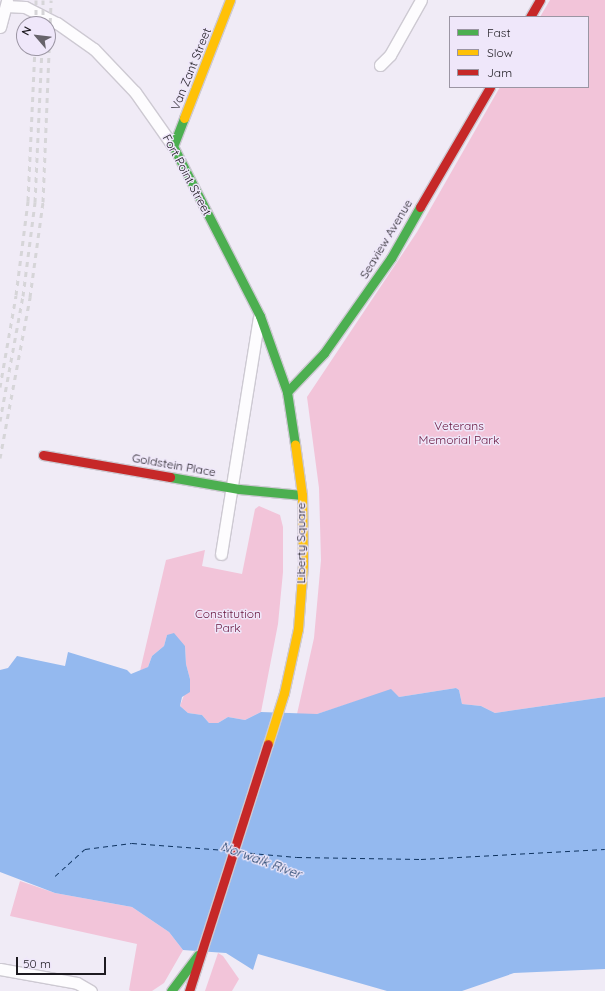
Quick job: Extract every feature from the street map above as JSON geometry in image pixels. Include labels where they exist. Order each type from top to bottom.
[{"type":"main road","name":"Van Zant Street","points":[[173,146],[230,0]]},
{"type":"main road","points":[[531,16],[540,0]]},
{"type":"main road","name":"Seaview Avenue","points":[[286,392],[324,353],[391,258],[489,88]]},
{"type":"main road","name":"Fort Point Street","points":[[173,146],[260,316],[286,392]]},
{"type":"main road","name":"Liberty Square","points":[[201,952],[284,693],[298,629],[303,564],[302,495],[286,392]]},
{"type":"main road","name":"Goldstein Place","points":[[43,455],[231,487],[302,495]]},
{"type":"main road","points":[[193,991],[201,952]]},
{"type":"main road","points":[[172,991],[201,952]]},
{"type":"main road","points":[[189,991],[196,973]]},
{"type":"street","points":[[380,65],[390,55],[421,0]]},
{"type":"street","name":"Fort Point Street","points":[[7,3],[25,7],[57,23],[94,49],[135,92],[173,146]]},
{"type":"street","points":[[0,27],[7,3]]},
{"type":"street","points":[[221,554],[260,316]]},
{"type":"street","points":[[0,969],[77,984],[91,991]]},
{"type":"green space","name":"Veterans Memorial Park","points":[[550,0],[605,0],[605,697],[495,713],[481,706],[462,704],[459,690],[456,688],[399,697],[391,690],[317,714],[297,714],[314,638],[321,560],[319,488],[307,397],[417,232],[499,88],[589,88],[589,16],[541,16]]},
{"type":"green space","name":"Constitution Park","points":[[259,506],[280,515],[283,527],[283,572],[278,624],[261,712],[245,720],[228,717],[218,723],[209,723],[202,715],[188,713],[180,706],[190,679],[186,664],[185,646],[167,635],[164,646],[152,656],[148,667],[140,671],[166,560],[205,550],[202,566],[242,574],[255,509]]},
{"type":"green space","points":[[20,881],[55,893],[132,907],[169,932],[183,950],[164,983],[152,991],[131,991],[129,990],[137,944],[10,916]]},
{"type":"green space","points":[[218,953],[223,956],[239,979],[232,991],[205,991]]},
{"type":"water","name":"Norwalk River","points":[[174,633],[185,646],[186,664],[190,679],[190,692],[182,697],[180,706],[188,713],[202,715],[209,723],[218,723],[228,717],[245,720],[261,712],[317,714],[391,689],[399,697],[456,688],[459,690],[462,704],[481,706],[495,713],[605,697],[605,969],[514,973],[462,991],[387,991],[258,954],[253,970],[226,953],[183,950],[169,932],[132,907],[55,893],[0,872],[0,670],[8,668],[17,656],[65,666],[68,652],[127,670],[131,674],[148,667],[152,656],[164,646],[167,635]]},
{"type":"ferry route","points":[[55,876],[85,849],[132,843],[226,850]]},
{"type":"ferry route","points":[[241,852],[297,857],[421,859],[605,849]]},
{"type":"railway","points":[[36,0],[36,16]]},
{"type":"railway","points":[[43,0],[43,16]]},
{"type":"railway","points":[[0,458],[30,297],[43,202],[51,0]]},
{"type":"railway","points":[[0,387],[16,295],[28,201],[35,56]]},
{"type":"railway","points":[[0,421],[23,296],[35,202],[42,56]]},
{"type":"traffic: fast","points":[[184,118],[173,146],[260,316],[287,392],[295,444]]},
{"type":"traffic: fast","points":[[287,392],[324,353],[391,258],[420,207]]},
{"type":"traffic: fast","points":[[170,477],[239,489],[302,495]]},
{"type":"traffic: fast","points":[[171,991],[198,955]]},
{"type":"traffic: slow","points":[[184,118],[230,0]]},
{"type":"traffic: slow","points":[[268,744],[284,693],[298,629],[303,564],[302,495],[295,444]]},
{"type":"traffic: jam","points":[[531,16],[540,0]]},
{"type":"traffic: jam","points":[[420,207],[489,88]]},
{"type":"traffic: jam","points":[[43,455],[170,477]]},
{"type":"traffic: jam","points":[[189,991],[268,744]]}]
